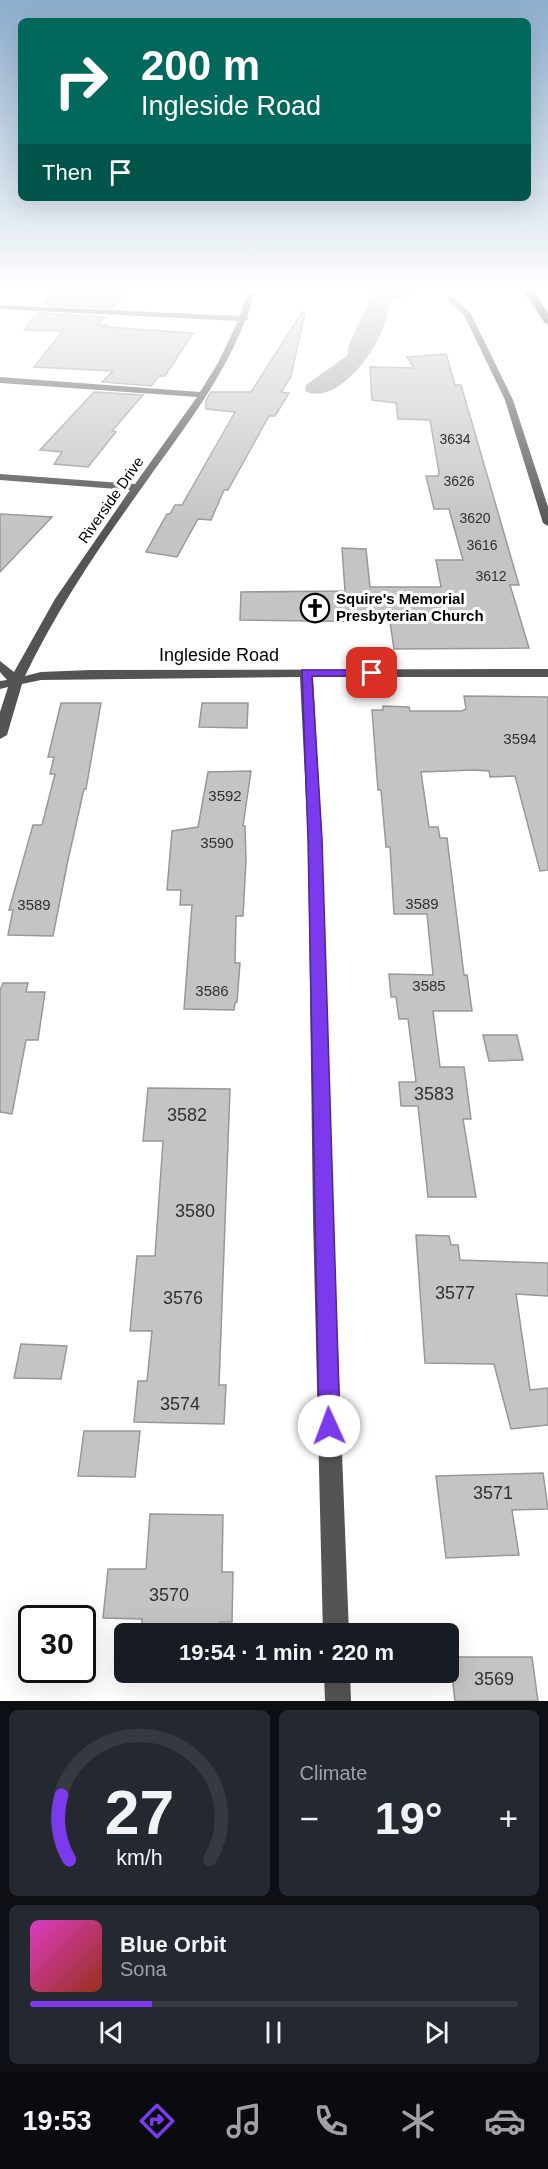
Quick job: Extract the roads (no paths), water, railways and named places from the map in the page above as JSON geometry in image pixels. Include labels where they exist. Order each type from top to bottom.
[{"type":"street","name":"Riverside Drive","points":[[0,735],[16,681],[42,629],[137,487],[216,379],[222,366]]},
{"type":"street","points":[[493,366],[509,400],[548,523]]},
{"type":"street","points":[[0,380],[204,395]]},
{"type":"street","points":[[0,477],[137,487]]},
{"type":"street","points":[[0,665],[16,681]]},
{"type":"street","points":[[306,673],[315,839],[323,1218],[336,1623]]},
{"type":"street","name":"Ingleside Road","points":[[0,685],[16,681],[90,674],[548,674]]},
{"type":"street","points":[[337,1683],[338,1701]]},
{"type":"place","name":"Squire's Memorial Presbyterian Church","points":[[315,608]]}]
